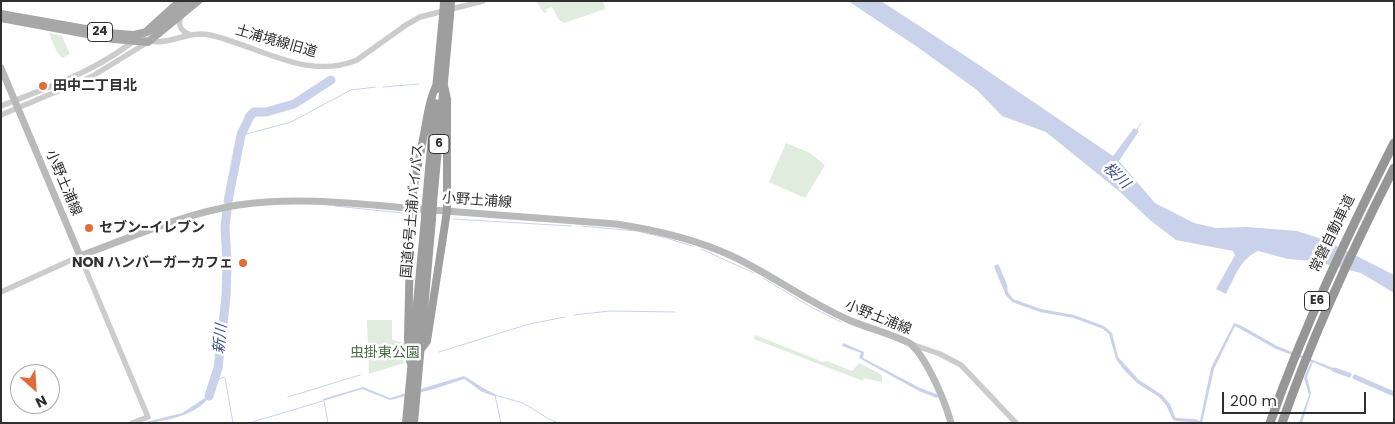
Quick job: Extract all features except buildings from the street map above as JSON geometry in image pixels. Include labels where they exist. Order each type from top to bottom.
[{"type":"highway","name":"国道6号土浦バイパス","points":[[411,336],[430,203],[446,16],[444,1]]},
{"type":"highway","name":"国道6号土浦バイパス","points":[[446,16],[451,1]]},
{"type":"highway","points":[[414,423],[414,375],[409,358],[411,336],[411,208],[428,115],[440,86]]},
{"type":"highway","points":[[406,423],[414,375],[421,349],[426,341],[425,332],[447,211],[447,99],[440,86]]},
{"type":"highway","name":"常磐自動車道","points":[[1270,423],[1286,378],[1326,280],[1394,143]]},
{"type":"highway","name":"常磐自動車道","points":[[1282,423],[1296,382],[1338,281],[1394,168]]},
{"type":"highway","name":"国道6号土浦バイパス","points":[[425,332],[428,219]]},
{"type":"main road","points":[[137,38],[180,1]]},
{"type":"main road","name":"24","points":[[1,15],[108,33],[134,35],[148,32],[158,26],[189,1]]},
{"type":"main road","points":[[148,42],[198,1]]},
{"type":"main road","name":"24","points":[[1,15],[137,38],[148,42]]},
{"type":"main road","name":"小野土浦線","points":[[1,68],[80,256],[184,217],[238,205],[266,202],[306,201],[411,208],[646,228],[679,236],[734,257],[850,321],[911,344],[922,359],[936,385],[951,423]]},
{"type":"street","name":"土浦境線旧道","points":[[148,42],[163,42],[198,33],[210,35],[308,66],[330,66],[357,60],[420,17],[483,1]]},
{"type":"street","points":[[182,15],[180,26],[184,32],[189,34]]},
{"type":"street","points":[[1,106],[88,71],[108,60],[137,38]]},
{"type":"street","points":[[1,115],[91,77],[148,42]]},
{"type":"street","points":[[1,292],[80,256],[148,417],[132,423]]},
{"type":"street","points":[[911,344],[940,354],[961,365],[1016,423]]},
{"type":"green space","points":[[536,1],[603,1],[605,9],[564,23],[559,20],[552,7],[546,9],[547,12],[544,13]]},
{"type":"green space","points":[[49,33],[62,36],[70,54],[62,58],[56,50]]},
{"type":"green space","points":[[786,143],[810,153],[825,165],[805,198],[769,182]]},
{"type":"green space","name":"虫掛東公園","points":[[367,320],[392,320],[392,340],[404,343],[404,363],[369,374]]},
{"type":"green space","points":[[755,335],[823,362],[827,361],[852,371],[859,363],[882,375],[882,382],[864,378],[863,381],[754,339]]},
{"type":"water","name":"桜川","points":[[848,1],[881,1],[1113,156],[1134,128],[1139,131],[1119,161],[1155,203],[1194,223],[1216,228],[1247,227],[1297,231],[1325,240],[1394,275],[1394,293],[1361,273],[1313,261],[1288,259],[1258,251],[1242,264],[1226,294],[1216,289],[1235,255],[1233,251],[1176,240],[1046,132],[1002,116],[977,90],[916,46]]},
{"type":"water","points":[[1004,276],[1008,292],[1013,299],[1041,309],[1074,315],[1104,326],[1112,333],[1118,357],[1139,380],[1162,395],[1170,404],[1177,418],[1200,421],[1211,368],[1234,323],[1277,346],[1341,371],[1340,374],[1313,362],[1307,377],[1311,393],[1302,423],[1299,423],[1309,395],[1304,378],[1311,362],[1276,349],[1235,326],[1214,369],[1202,423],[1176,421],[1173,420],[1166,405],[1159,397],[1137,383],[1125,371],[1116,359],[1109,334],[1103,329],[1074,318],[1040,312],[1012,302],[1005,294]]},
{"type":"water","points":[[843,343],[864,352],[863,358],[920,388],[939,395],[937,398],[919,391],[859,358],[861,353],[842,346]]},
{"type":"water","points":[[464,376],[496,396],[482,391],[464,379],[390,400],[362,389],[323,401],[323,399],[363,387],[390,398]]},
{"type":"water","name":"新川","points":[[211,385],[214,385],[211,394],[196,409],[163,421],[142,423],[182,413],[208,396]]},
{"type":"waterway","name":"新川","points":[[228,201],[241,135],[250,116],[254,112],[266,112],[294,104],[331,80]]},
{"type":"waterway","points":[[383,87],[419,84]]},
{"type":"waterway","points":[[243,135],[291,122],[351,90],[376,87]]},
{"type":"waterway","points":[[1136,131],[1141,123]]},
{"type":"waterway","points":[[335,206],[402,213]]},
{"type":"waterway","name":"新川","points":[[209,396],[218,368],[226,297],[225,226],[227,211]]},
{"type":"waterway","points":[[453,219],[571,226]]},
{"type":"waterway","points":[[581,226],[637,231],[692,246]]},
{"type":"waterway","points":[[701,249],[754,273]]},
{"type":"waterway","points":[[997,267],[1005,287]]},
{"type":"waterway","points":[[763,278],[809,306],[841,322]]},
{"type":"waterway","points":[[574,315],[610,311],[675,312]]},
{"type":"waterway","points":[[439,352],[529,324],[565,317]]},
{"type":"waterway","points":[[1335,370],[1349,375]]},
{"type":"waterway","points":[[288,397],[360,375]]},
{"type":"waterway","points":[[213,383],[223,377],[225,378],[233,423]]},
{"type":"waterway","points":[[1355,377],[1394,394]]},
{"type":"waterway","points":[[494,395],[523,403],[558,423]]},
{"type":"waterway","points":[[495,395],[501,423]]},
{"type":"waterway","points":[[249,423],[323,401]]},
{"type":"waterway","points":[[324,401],[328,423]]},
{"type":"place","name":"田中二丁目北","points":[[43,86]]},
{"type":"place","name":"セブン-イレブン","points":[[89,228]]},
{"type":"place","name":"NON ハンバーガーカフェ","points":[[243,263]]}]
